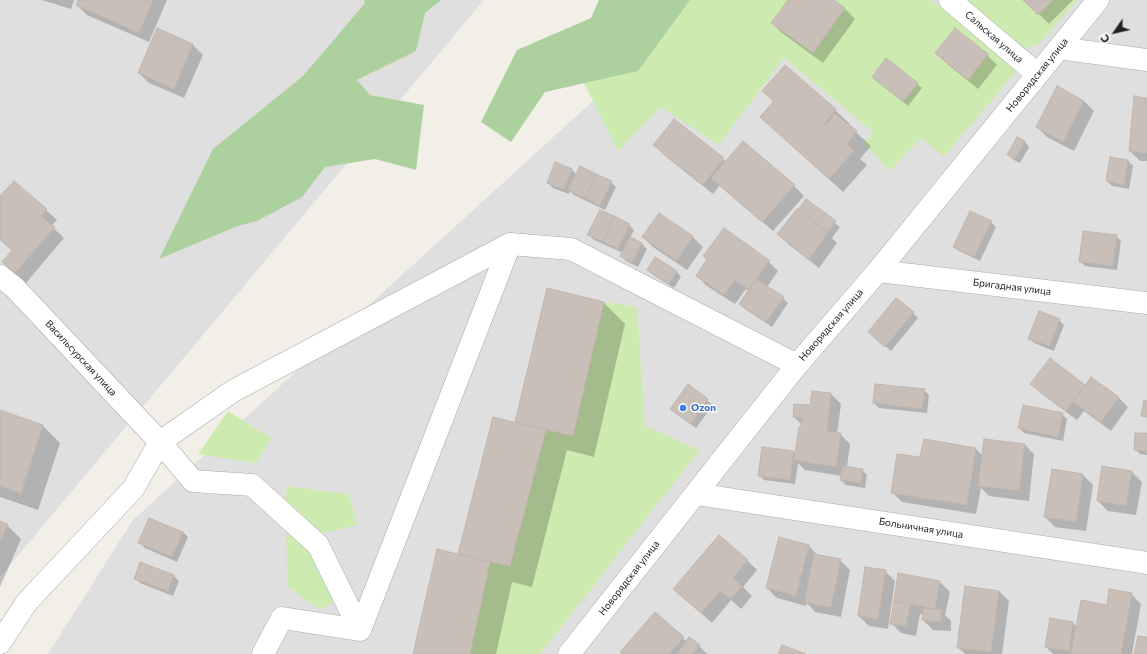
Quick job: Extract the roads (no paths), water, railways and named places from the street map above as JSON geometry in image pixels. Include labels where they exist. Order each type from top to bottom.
[{"type":"street","name":"Сальская улица","points":[[950,0],[1037,74]]},
{"type":"street","name":"Новорядская улица","points":[[569,654],[797,365],[878,271],[1098,0]]},
{"type":"street","points":[[1059,48],[1147,60]]},
{"type":"street","points":[[0,643],[27,602],[133,489],[160,442],[233,391],[510,244],[571,249],[797,365]]},
{"type":"street","points":[[263,654],[282,618],[360,630],[510,244]]},
{"type":"street","name":"Бригадная улица","points":[[878,271],[1147,302]]},
{"type":"street","name":"Васильсурская улица","points":[[0,276],[15,288],[160,442],[193,481],[252,485],[318,546],[360,630]]},
{"type":"street","name":"Больничная улица","points":[[696,494],[1147,563]]},
{"type":"place","name":"Ozon","points":[[683,408]]}]
